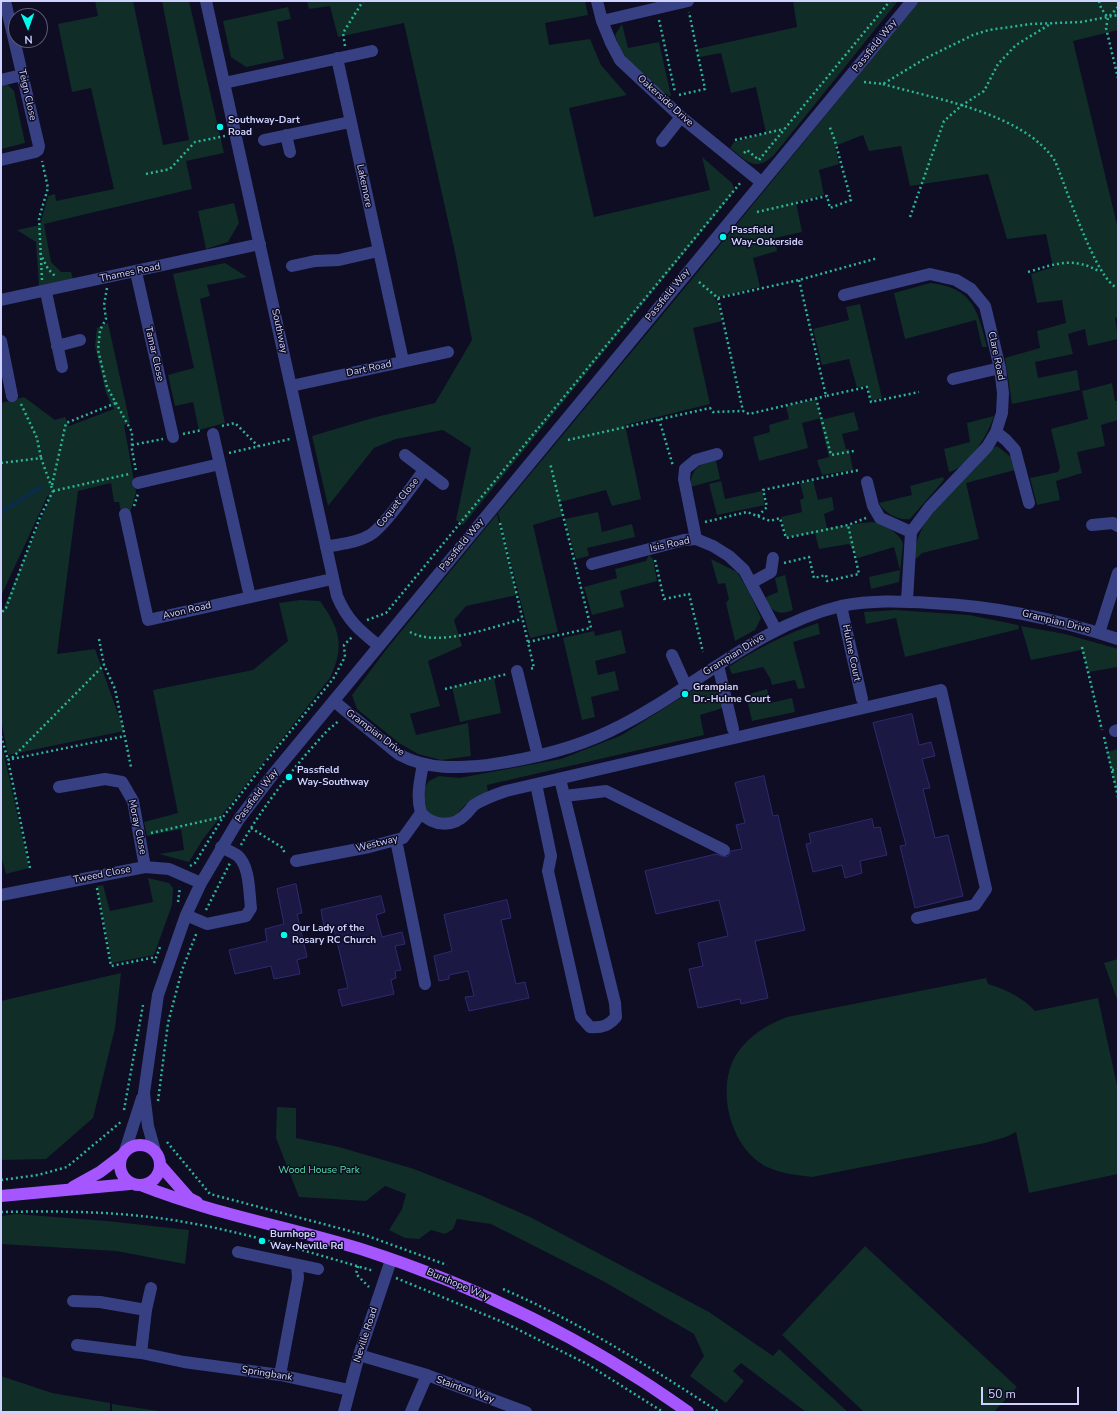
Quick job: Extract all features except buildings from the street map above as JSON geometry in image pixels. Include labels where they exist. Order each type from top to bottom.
[{"type":"main road","points":[[1,1196],[69,1190],[130,1184],[143,1186],[151,1183],[158,1176],[160,1159],[155,1151],[143,1145],[130,1147],[100,1172],[69,1190]]},
{"type":"main road","points":[[123,1154],[119,1169],[125,1180],[130,1184]]},
{"type":"main road","name":"Burnhope Way","points":[[160,1165],[189,1198],[206,1208]]},
{"type":"main road","name":"Burnhope Way","points":[[143,1186],[174,1199],[330,1240],[423,1270],[500,1303],[562,1334],[633,1375],[688,1412]]},
{"type":"street","name":"Teign Close","points":[[5,1],[39,146],[38,150]]},
{"type":"street","name":"Southway","points":[[206,1],[336,596],[344,613],[360,630],[379,646]]},
{"type":"street","name":"Oakerside Drive","points":[[597,1],[602,21],[620,60],[681,117],[761,182]]},
{"type":"street","name":"Passfield Way","points":[[155,1151],[148,1126],[144,1093],[158,995],[186,915],[201,882],[239,819],[274,773],[912,1]]},
{"type":"street","points":[[602,21],[688,5]]},
{"type":"street","points":[[224,83],[372,51]]},
{"type":"street","name":"Lakemore","points":[[341,57],[350,122],[403,362]]},
{"type":"street","points":[[1,80],[22,75]]},
{"type":"street","points":[[662,141],[681,117]]},
{"type":"street","points":[[264,140],[350,122]]},
{"type":"street","points":[[286,135],[290,152]]},
{"type":"street","points":[[1,160],[38,150]]},
{"type":"street","name":"Thames Road","points":[[1,300],[46,292],[260,244]]},
{"type":"street","points":[[292,266],[314,261],[339,260],[378,251]]},
{"type":"street","name":"Tamar Close","points":[[136,272],[173,437]]},
{"type":"street","name":"Clare Road","points":[[844,295],[904,274],[930,274],[956,280],[971,290],[985,306],[1000,368],[1003,393],[1002,413],[996,432],[987,447],[929,508],[911,532]]},
{"type":"street","points":[[46,292],[62,367]]},
{"type":"street","points":[[57,346],[80,340]]},
{"type":"street","points":[[1,341],[15,397]]},
{"type":"street","name":"Dart Road","points":[[291,386],[448,352]]},
{"type":"street","points":[[953,379],[1000,368]]},
{"type":"street","points":[[212,430],[250,597]]},
{"type":"street","points":[[996,432],[1015,450],[1030,503]]},
{"type":"street","points":[[696,539],[684,479],[685,469],[696,460],[717,454]]},
{"type":"street","points":[[405,455],[443,484]]},
{"type":"street","points":[[138,483],[219,460]]},
{"type":"street","name":"Coquet Close","points":[[326,547],[356,541],[371,535],[381,526],[424,470]]},
{"type":"street","points":[[867,482],[873,506],[880,518],[911,532],[907,601]]},
{"type":"street","name":"Avon Road","points":[[125,514],[148,620],[332,579]]},
{"type":"street","points":[[1092,525],[1113,523],[1118,526]]},
{"type":"street","name":"Isis Road","points":[[592,564],[653,548],[696,539],[729,556],[744,570],[776,630]]},
{"type":"street","points":[[751,583],[771,572],[772,562]]},
{"type":"street","points":[[1099,633],[1118,573]]},
{"type":"street","name":"Grampian Drive","points":[[334,701],[400,754],[423,764],[459,768],[538,756],[575,747],[611,731],[776,630],[808,616],[841,606],[868,602],[907,601],[963,605],[1015,612],[1058,621],[1118,639]]},
{"type":"street","name":"Hulme Court","points":[[841,606],[862,699]]},
{"type":"street","points":[[672,655],[686,686]]},
{"type":"street","points":[[718,665],[733,729]]},
{"type":"street","points":[[517,671],[538,756]]},
{"type":"street","points":[[423,764],[418,791],[418,803],[421,813],[429,821],[452,823],[465,816],[472,807],[486,798],[536,784],[941,690],[986,889],[975,905],[917,918]]},
{"type":"street","name":"Moray Close","points":[[59,787],[105,778],[122,782],[132,801],[145,866]]},
{"type":"street","points":[[536,784],[551,856],[548,871],[581,1017],[590,1027],[599,1028],[610,1024],[616,1017],[615,1003],[560,779]]},
{"type":"street","points":[[565,796],[606,791],[724,850]]},
{"type":"street","name":"Westway","points":[[296,862],[404,838],[421,813]]},
{"type":"street","points":[[396,840],[426,984]]},
{"type":"street","points":[[186,915],[207,924],[246,916],[252,908],[245,868],[242,861],[238,856],[221,847]]},
{"type":"street","name":"Tweed Close","points":[[1,895],[145,866],[169,869],[201,882]]},
{"type":"street","points":[[123,1154],[144,1093]]},
{"type":"street","points":[[238,1252],[283,1260],[297,1265],[318,1269]]},
{"type":"street","name":"Neville Road","points":[[344,1412],[359,1355],[392,1260]]},
{"type":"street","points":[[280,1375],[298,1278],[297,1265]]},
{"type":"street","points":[[141,1353],[146,1310],[151,1288]]},
{"type":"street","points":[[74,1301],[100,1302],[146,1310]]},
{"type":"street","name":"Springbank","points":[[76,1345],[141,1353],[184,1362],[280,1375],[349,1390]]},
{"type":"street","name":"Stainton Way","points":[[359,1355],[427,1375],[526,1412]]},
{"type":"street","name":"Stainton Way","points":[[411,1412],[427,1375]]},
{"type":"path","points":[[341,57],[343,33],[363,1]]},
{"type":"path","points":[[747,150],[759,160],[890,1]]},
{"type":"path","points":[[1100,1],[1100,8],[1108,18]]},
{"type":"path","points":[[679,95],[705,89],[688,5]]},
{"type":"path","points":[[1118,7],[1108,18],[1106,28],[1118,78]]},
{"type":"path","points":[[658,16],[675,92]]},
{"type":"path","points":[[883,84],[926,58],[973,35],[1005,27],[1118,16]]},
{"type":"path","points":[[910,217],[944,121],[961,106],[984,91],[998,64],[1016,45],[1053,23]]},
{"type":"path","points":[[864,82],[883,84],[961,106],[1002,120],[1039,142],[1048,150],[1055,161],[1085,237],[1102,273],[1115,288],[1118,288]]},
{"type":"path","points":[[757,212],[827,196],[830,208],[851,200],[835,141],[829,125]]},
{"type":"path","points":[[735,140],[784,129]]},
{"type":"path","points":[[146,174],[170,169],[195,142],[226,135]]},
{"type":"path","points":[[38,150],[44,165],[48,188],[39,218],[39,251],[42,284],[46,292]]},
{"type":"path","points":[[368,619],[386,613],[741,182]]},
{"type":"path","points":[[39,251],[48,269],[60,280]]},
{"type":"path","points":[[718,298],[799,280],[878,258]]},
{"type":"path","points":[[1028,272],[1062,262],[1073,262],[1086,265],[1102,273]]},
{"type":"path","points":[[799,280],[826,396]]},
{"type":"path","points":[[699,282],[718,298],[743,411]]},
{"type":"path","points":[[53,491],[136,473],[132,445],[132,432],[107,387],[98,350],[100,330],[106,319],[104,305],[108,285]]},
{"type":"path","points":[[568,440],[710,408],[713,412],[743,411],[749,414],[867,387],[871,402],[919,392]]},
{"type":"path","points":[[15,397],[37,438],[47,477],[52,485]]},
{"type":"path","points":[[816,398],[831,455],[854,451]]},
{"type":"path","points":[[1,613],[6,608],[40,517],[53,491],[52,485],[66,423],[116,403]]},
{"type":"path","points":[[659,419],[673,466],[685,469]]},
{"type":"path","points":[[132,445],[212,430],[235,423],[258,446]]},
{"type":"path","points":[[219,460],[258,446],[293,439]]},
{"type":"path","points":[[1,463],[41,458]]},
{"type":"path","points":[[528,642],[591,628],[550,463]]},
{"type":"path","points":[[758,516],[767,507],[763,490],[858,470]]},
{"type":"path","points":[[125,514],[133,512],[139,492],[138,483]]},
{"type":"path","points":[[693,524],[747,512],[770,521],[780,518],[786,538],[848,525],[869,518],[877,512]]},
{"type":"path","points":[[445,689],[534,668],[500,523]]},
{"type":"path","points":[[772,562],[809,557],[814,578],[826,575],[827,581],[859,574],[848,525]]},
{"type":"path","points":[[653,548],[664,600],[689,594],[703,652]]},
{"type":"path","points":[[410,632],[416,636],[444,638],[522,619]]},
{"type":"path","points":[[99,639],[104,666],[115,689],[131,767]]},
{"type":"path","points":[[1082,647],[1118,797]]},
{"type":"path","points":[[10,760],[104,666]]},
{"type":"path","points":[[240,846],[251,828],[328,730],[336,723]]},
{"type":"path","points":[[1,736],[10,760],[30,868]]},
{"type":"path","points":[[10,760],[125,736]]},
{"type":"path","points":[[1112,770],[1118,769]]},
{"type":"path","points":[[1114,780],[1118,783]]},
{"type":"path","points":[[144,834],[223,817]]},
{"type":"path","points":[[251,828],[283,848],[285,856]]},
{"type":"path","points":[[204,915],[232,860]]},
{"type":"path","points":[[96,884],[111,966],[156,957]]},
{"type":"path","points":[[158,1102],[168,1023],[182,970],[199,927]]},
{"type":"path","points":[[1,1180],[38,1175],[67,1168],[122,1120]]},
{"type":"path","points":[[1,1212],[52,1210],[150,1216],[241,1233],[386,1275],[505,1323],[587,1364],[664,1412]]},
{"type":"green space","points":[[95,1],[133,1],[163,145],[189,140],[162,1],[189,1],[224,153],[186,161],[192,189],[44,224],[51,262],[61,272],[71,272],[73,279],[39,286],[36,242],[17,230],[40,225],[48,196],[55,194],[56,201],[114,189],[91,88],[72,92],[58,24],[98,16]]},
{"type":"green space","points":[[307,1],[585,1],[588,15],[545,23],[549,45],[590,39],[601,65],[627,95],[569,108],[594,217],[710,190],[702,157],[732,183],[735,191],[463,525],[456,520],[471,448],[443,430],[396,439],[374,448],[328,506],[312,436],[376,417],[435,403],[472,340],[455,252],[404,23],[338,37],[330,6],[309,9]]},
{"type":"green space","points":[[793,1],[898,1],[774,155],[762,163],[751,163],[746,161],[730,148],[734,142],[766,133],[756,87],[731,93],[721,53],[700,57],[697,49],[797,27]]},
{"type":"green space","points":[[919,1],[1118,1],[1118,30],[1073,41],[1118,229],[1118,317],[1115,318],[1118,339],[1088,346],[1085,329],[1068,334],[1073,354],[1035,362],[1038,378],[1077,370],[1080,390],[1012,404],[1005,358],[1040,348],[1037,331],[1066,323],[1062,300],[1037,303],[1031,274],[1053,267],[1046,234],[1007,239],[988,174],[910,186],[901,146],[869,151],[863,135],[835,146],[839,164],[819,170],[824,195],[796,202],[802,232],[775,238],[777,251],[753,258],[760,287],[714,298],[717,301],[722,321],[693,328],[710,404],[625,425],[641,499],[612,506],[606,490],[560,502],[563,516],[533,525],[558,632],[530,638],[498,513],[692,279]]},
{"type":"green space","points":[[288,7],[291,19],[277,22],[284,59],[246,67],[231,57],[223,21]]},
{"type":"green space","points":[[622,24],[628,48],[659,42],[671,96],[644,77],[636,70],[624,55],[615,35]]},
{"type":"green space","points":[[7,84],[14,91],[25,143],[1,149],[1,85]]},
{"type":"green space","points":[[234,203],[239,223],[228,242],[206,249],[198,211]]},
{"type":"green space","points":[[225,263],[247,277],[207,285],[210,296],[200,299],[225,423],[199,430],[193,402],[175,406],[168,375],[194,368],[173,274]]},
{"type":"green space","points":[[930,283],[944,285],[955,289],[964,295],[976,312],[987,347],[982,347],[976,320],[905,339],[894,293]]},
{"type":"green space","points":[[860,304],[882,398],[872,401],[867,386],[857,388],[849,359],[822,365],[813,329],[849,320],[846,307]]},
{"type":"green space","points":[[108,323],[130,423],[124,425],[136,492],[131,510],[121,512],[119,502],[114,502],[111,483],[78,491],[57,654],[95,649],[124,731],[8,755],[1,720],[1,614],[49,500],[48,495],[1,596],[1,403],[24,397],[55,420],[65,417],[69,426],[114,409],[106,393],[95,346],[97,328]]},
{"type":"green space","points":[[1112,383],[1115,401],[1118,401],[1118,420],[1101,425],[1105,446],[1077,452],[1082,473],[1056,481],[1060,500],[1037,505],[1030,478],[1058,472],[1060,467],[1051,429],[1088,419],[1082,391]]},
{"type":"green space","points":[[816,399],[821,418],[802,423],[808,448],[759,461],[753,437],[770,432],[769,425],[789,419],[786,406]]},
{"type":"green space","points":[[854,412],[859,430],[842,434],[846,449],[849,449],[853,470],[822,475],[817,460],[829,457],[820,420]]},
{"type":"green space","points":[[994,416],[988,431],[977,449],[963,464],[949,472],[944,449],[970,442],[967,423]]},
{"type":"green space","points":[[997,446],[1011,457],[1015,470],[966,483],[979,539],[922,553],[917,558],[913,558],[917,541],[932,512],[955,485],[991,449]]},
{"type":"green space","points":[[716,460],[720,479],[690,487],[694,471],[700,465]]},
{"type":"green space","points":[[943,477],[944,480],[910,519],[901,519],[892,516],[881,507],[879,503],[912,495],[910,486]]},
{"type":"green space","points":[[813,480],[818,500],[832,497],[834,510],[824,514],[827,528],[871,522],[885,526],[899,536],[903,544],[899,582],[871,589],[869,577],[900,570],[894,547],[858,558],[849,544],[819,549],[815,533],[786,537],[781,517],[802,512],[800,500],[804,498],[800,483]]},
{"type":"green space","points":[[721,481],[725,499],[762,491],[765,505],[717,515],[709,484]]},
{"type":"green space","points":[[598,512],[602,532],[632,524],[635,537],[587,548],[589,556],[576,559],[565,519]]},
{"type":"green space","points":[[497,514],[517,595],[466,606],[454,620],[462,646],[428,661],[440,706],[410,714],[416,735],[468,723],[471,756],[441,760],[418,754],[399,743],[357,709],[352,695],[389,646]]},
{"type":"green space","points":[[649,555],[653,559],[657,581],[620,591],[624,607],[592,615],[584,587],[617,578],[615,569],[646,561]]},
{"type":"green space","points":[[711,559],[737,572],[749,592],[761,618],[755,630],[735,641],[726,603],[729,599],[725,583],[718,584]]},
{"type":"green space","points":[[785,575],[793,610],[784,613],[772,609],[767,602],[766,597],[778,592],[775,578]]},
{"type":"green space","points":[[300,600],[320,601],[336,629],[339,647],[338,656],[330,678],[203,839],[189,862],[159,854],[184,850],[181,829],[147,836],[144,822],[178,813],[153,690],[253,670],[288,641],[279,603]]},
{"type":"green space","points":[[895,610],[969,615],[1018,625],[1019,629],[905,657],[896,618],[866,624],[864,612]]},
{"type":"green space","points":[[818,623],[820,634],[793,642],[805,688],[798,689],[795,680],[772,685],[770,678],[763,667],[732,674],[729,667],[750,654],[783,637]]},
{"type":"green space","points":[[1021,626],[1065,634],[1118,649],[1118,670],[1117,667],[1089,672],[1081,650],[1031,660]]},
{"type":"green space","points":[[621,630],[626,653],[595,661],[598,675],[615,671],[619,690],[591,697],[595,717],[582,720],[563,638],[594,631],[595,636]]},
{"type":"green space","points":[[494,678],[501,713],[460,722],[452,687]]},
{"type":"green space","points":[[704,683],[715,685],[720,693],[723,708],[700,715],[704,735],[487,785],[488,792],[465,805],[457,814],[449,818],[441,819],[425,811],[423,790],[429,781],[439,776],[459,778],[561,759],[622,735]]},
{"type":"green space","points":[[767,689],[770,703],[792,698],[795,712],[752,721],[746,695]]},
{"type":"green space","points":[[1,741],[29,868],[6,874],[1,856]]},
{"type":"green space","points":[[1118,749],[1118,796],[1107,752]]},
{"type":"green space","points":[[148,878],[169,883],[173,888],[172,905],[154,955],[112,963],[97,886],[103,885],[110,911],[153,902]]},
{"type":"green space","points":[[1118,959],[1118,1002],[1104,963]]},
{"type":"green space","points":[[121,973],[115,1028],[93,1118],[46,1159],[1,1160],[1,1001]]},
{"type":"green space","points":[[986,978],[988,984],[1014,994],[1035,1011],[1098,998],[1118,1090],[1118,1174],[1029,1193],[1016,1132],[1006,1137],[985,1143],[812,1177],[784,1173],[767,1167],[754,1158],[743,1146],[735,1132],[730,1116],[727,1099],[727,1082],[731,1066],[738,1052],[754,1035],[773,1023],[787,1017]]},
{"type":"green space","name":"Wood House Park","points":[[277,1107],[296,1108],[296,1138],[339,1147],[414,1169],[480,1195],[530,1217],[709,1312],[773,1356],[779,1349],[848,1412],[806,1412],[741,1363],[733,1371],[744,1381],[726,1403],[690,1376],[704,1356],[694,1334],[603,1281],[491,1224],[457,1219],[453,1229],[445,1234],[431,1230],[419,1239],[405,1238],[389,1230],[402,1209],[406,1194],[385,1186],[366,1201],[299,1197],[276,1138]]},
{"type":"green space","points":[[16,1214],[107,1221],[189,1230],[185,1264],[116,1251],[1,1244],[1,1216]]},
{"type":"green space","points":[[865,1246],[1017,1387],[994,1412],[864,1412],[782,1335]]},
{"type":"green space","points":[[1,1376],[52,1393],[110,1403],[110,1412],[1,1412]]},
{"type":"green space","points":[[112,1404],[165,1412],[112,1412]]},
{"type":"waterway","points":[[1,512],[41,487]]},
{"type":"place","name":"Southway-Dart Road","points":[[220,127]]},
{"type":"place","name":"Passfield Way-Oakerside","points":[[723,237]]},
{"type":"place","name":"Grampian Dr.-Hulme Court","points":[[685,694]]},
{"type":"place","name":"Passfield Way-Southway","points":[[289,777]]},
{"type":"place","name":"Our Lady of the Rosary RC Church","points":[[284,935]]},
{"type":"place","name":"Burnhope Way-Neville Rd","points":[[262,1241]]}]
